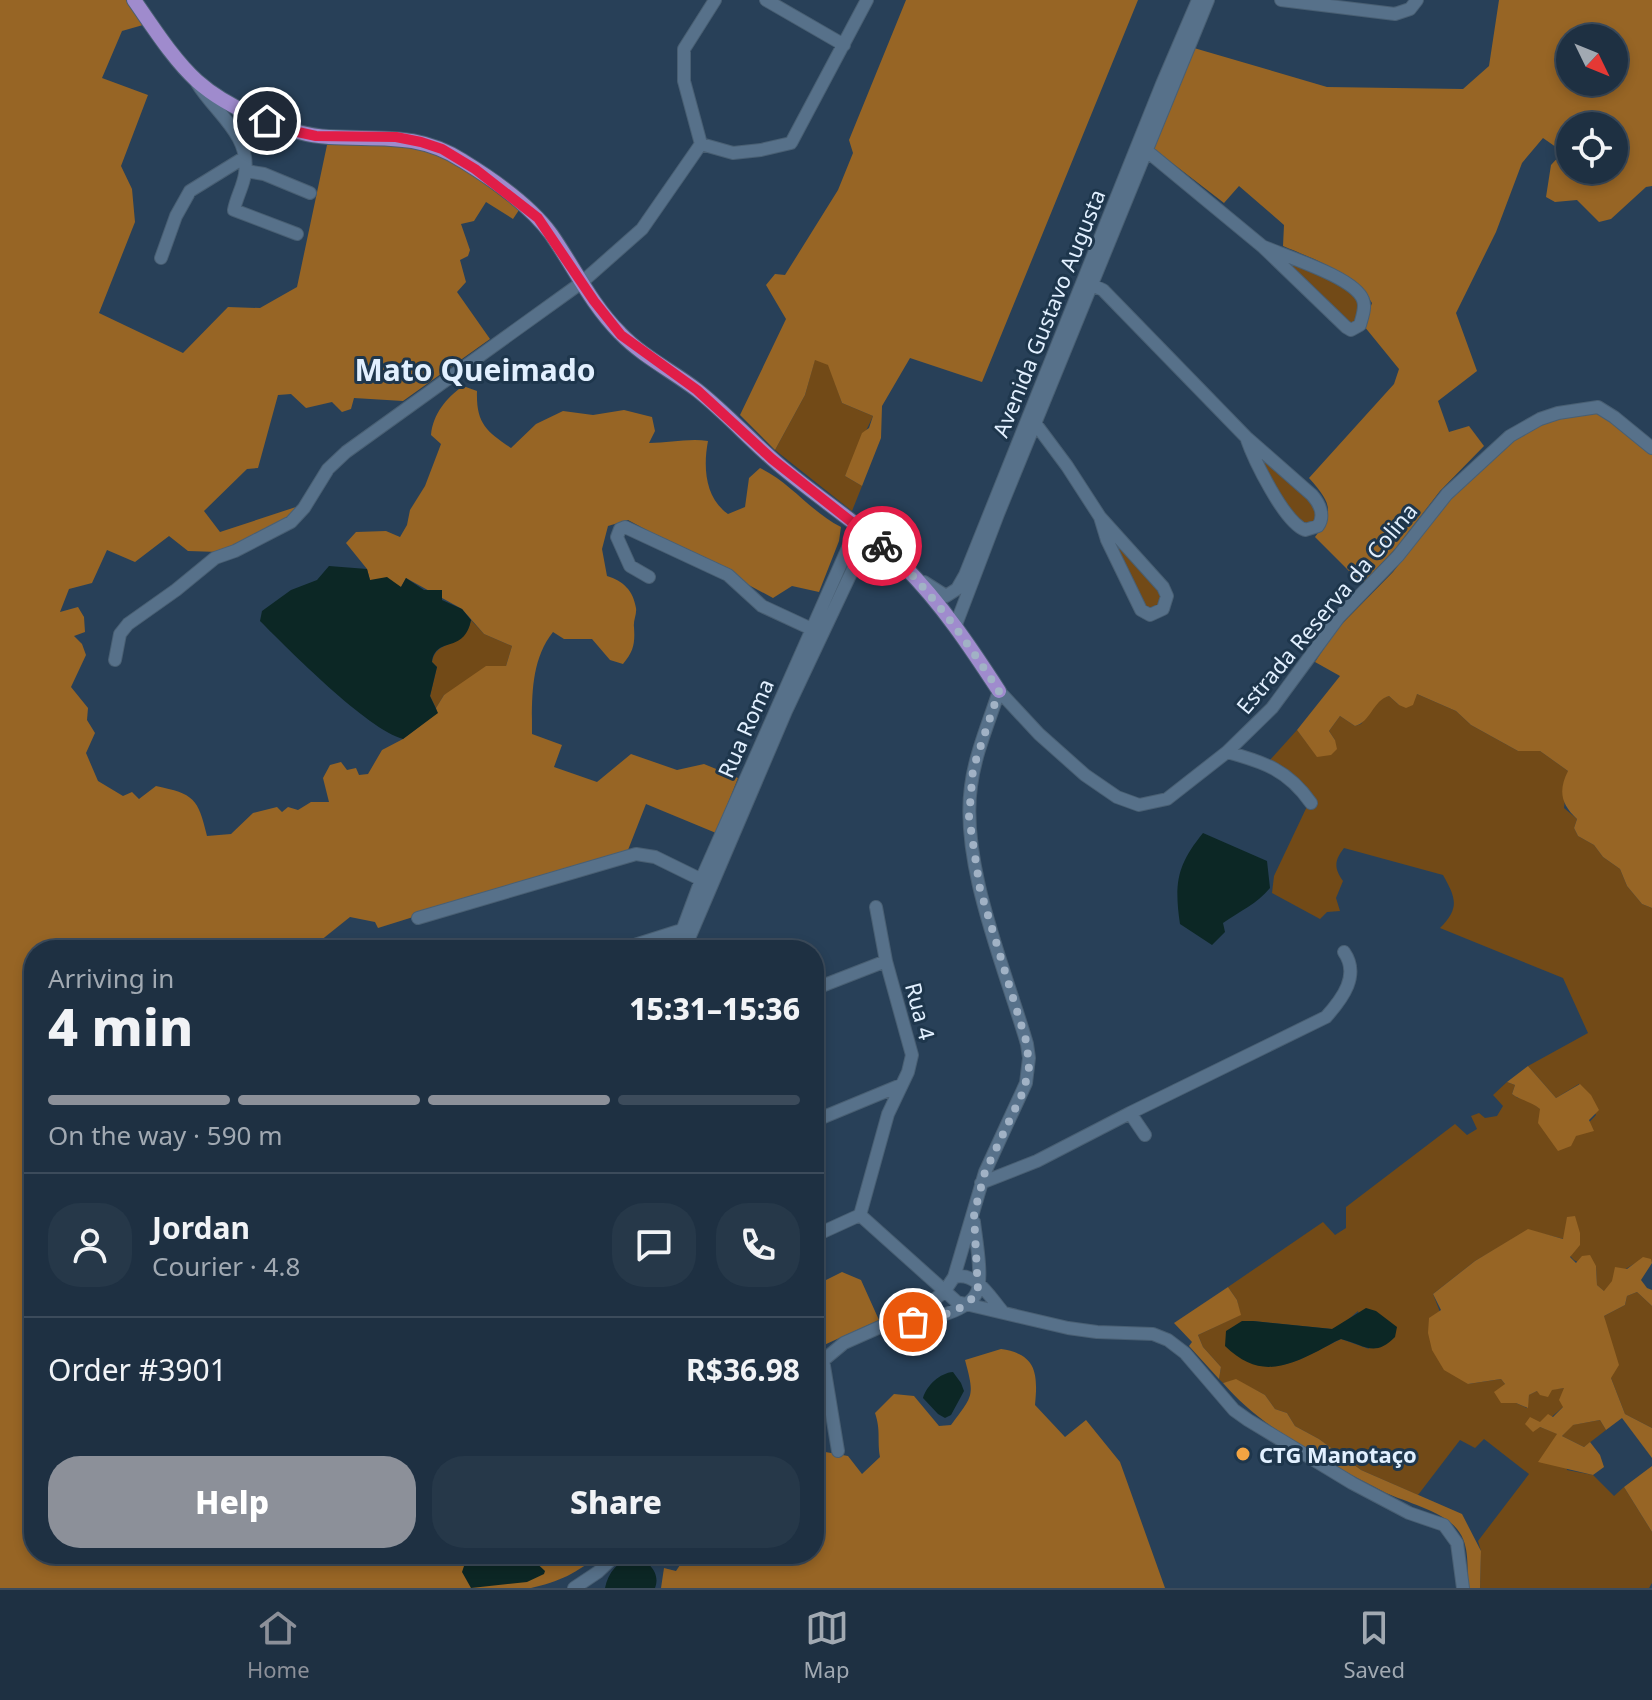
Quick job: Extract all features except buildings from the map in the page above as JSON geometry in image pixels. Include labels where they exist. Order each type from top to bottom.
[{"type":"main road","points":[[134,0],[196,79],[215,94],[284,129],[331,137],[409,139],[431,145],[460,159],[538,218],[581,283],[621,335],[697,390],[772,459],[863,530],[911,573],[955,627],[999,691]]},
{"type":"street","points":[[115,660],[120,634],[141,613],[176,590],[215,558],[291,522],[304,508],[328,469],[346,452],[581,283],[642,229],[701,144],[684,81],[684,49],[715,0]]},
{"type":"street","points":[[766,0],[844,45]]},
{"type":"street","points":[[701,144],[733,153],[791,143],[867,0]]},
{"type":"street","name":"Avenida Gustavo Augusta","points":[[911,573],[946,596],[957,589],[1088,283],[1198,0]]},
{"type":"street","name":"Avenida Gustavo Augusta","points":[[1088,283],[1147,151],[1208,0]]},
{"type":"street","points":[[1281,0],[1395,14],[1410,9],[1417,0]]},
{"type":"street","points":[[196,79],[208,101],[239,136],[246,171],[234,210],[297,234]]},
{"type":"street","points":[[1147,151],[1262,246],[1346,327],[1351,330],[1360,325],[1364,307],[1358,293],[1307,263],[1262,246]]},
{"type":"street","points":[[161,258],[180,207],[190,191],[245,157]]},
{"type":"street","points":[[246,171],[264,174],[310,193]]},
{"type":"street","points":[[1088,283],[1103,290],[1246,437],[1318,502],[1322,515],[1318,526],[1305,530],[1294,522],[1260,471],[1246,437]]},
{"type":"street","name":"Estrada Reserva da Colina","points":[[999,691],[1039,734],[1085,775],[1127,802],[1139,805],[1167,799],[1227,752],[1272,708],[1292,684],[1323,636],[1398,556],[1447,494],[1510,436],[1558,413],[1598,407],[1652,448]]},
{"type":"street","points":[[1032,419],[1100,517],[1163,587],[1167,600],[1163,609],[1150,615],[1141,610],[1107,540],[1100,517]]},
{"type":"street","name":"Avenida Gustavo Augusta","points":[[955,627],[1032,419]]},
{"type":"street","points":[[649,577],[627,561],[617,537],[620,529],[625,527],[728,575],[762,606],[816,631]]},
{"type":"street","name":"Rua Roma","points":[[681,940],[863,530]]},
{"type":"street","points":[[824,1359],[844,1343],[925,1307],[944,1292],[954,1277],[981,1183],[1023,1092],[1029,1070],[1027,1044],[980,889],[969,817],[973,769],[999,691]]},
{"type":"street","points":[[1227,752],[1280,770],[1311,803]]},
{"type":"street","points":[[418,918],[636,854],[655,857],[706,882]]},
{"type":"street","name":"Rua 4","points":[[860,1215],[888,1114],[912,1055],[886,961],[876,907]]},
{"type":"street","points":[[651,940],[687,929]]},
{"type":"street","name":"Rua Roma","points":[[685,940],[687,929]]},
{"type":"street","points":[[981,1183],[1037,1161],[1326,1017],[1334,1008],[1352,972],[1344,952]]},
{"type":"street","points":[[824,985],[886,961]]},
{"type":"street","points":[[824,1117],[901,1085]]},
{"type":"street","points":[[865,1100],[888,1114]]},
{"type":"street","points":[[1130,1113],[1145,1135]]},
{"type":"street","points":[[869,1332],[948,1313],[965,1305],[974,1296],[979,1283],[974,1214]]},
{"type":"street","points":[[824,1231],[860,1215],[944,1292],[965,1305],[1082,1330],[1153,1334],[1177,1344],[1234,1410],[1248,1420],[1352,1483],[1409,1513],[1444,1525],[1457,1543],[1463,1588]]},
{"type":"street","points":[[954,1277],[963,1275],[979,1283],[1002,1311]]},
{"type":"street","points":[[824,1390],[838,1451]]},
{"type":"street","points":[[574,1588],[606,1564]]},
{"type":"shaded area","points":[[0,0],[126,0],[143,25],[122,31],[102,78],[148,95],[121,166],[132,189],[135,222],[99,313],[183,353],[228,307],[260,308],[297,287],[327,145],[387,142],[413,146],[462,168],[519,210],[513,219],[486,202],[474,221],[461,224],[470,250],[468,256],[460,260],[466,282],[457,292],[490,339],[403,401],[354,398],[351,409],[342,412],[332,402],[306,408],[291,394],[278,395],[258,468],[247,469],[204,511],[220,532],[302,505],[296,515],[219,552],[188,551],[169,536],[135,562],[107,550],[92,583],[69,589],[60,612],[78,607],[84,617],[85,632],[74,636],[82,644],[86,655],[71,687],[88,708],[87,720],[95,733],[86,753],[98,781],[123,796],[132,792],[139,799],[156,786],[179,792],[197,806],[207,836],[231,834],[253,813],[277,807],[282,812],[288,807],[298,810],[311,802],[329,802],[323,778],[330,765],[341,762],[347,770],[356,768],[359,775],[368,774],[382,750],[403,739],[437,713],[436,708],[444,695],[486,666],[506,666],[512,646],[484,634],[462,609],[406,578],[401,587],[370,580],[367,569],[346,543],[356,532],[386,531],[400,537],[441,444],[431,435],[434,420],[446,401],[463,386],[477,391],[478,411],[484,425],[511,448],[536,424],[563,411],[593,415],[624,410],[652,417],[655,431],[649,443],[708,441],[706,461],[710,491],[728,514],[745,507],[749,478],[760,468],[782,481],[820,514],[841,527],[839,541],[819,592],[792,586],[773,598],[628,520],[608,526],[602,549],[607,576],[626,587],[636,608],[630,655],[623,664],[610,660],[592,639],[564,639],[553,632],[540,655],[534,681],[532,734],[562,745],[554,767],[597,782],[631,754],[677,770],[704,764],[738,778],[716,833],[646,804],[628,850],[378,928],[375,922],[350,917],[321,940],[24,940],[24,1564],[586,1564],[567,1576],[531,1588],[0,1588]]},
{"type":"shaded area","points":[[906,0],[1138,0],[982,382],[910,358],[882,406],[881,438],[862,486],[845,476],[862,433],[869,428],[873,416],[842,403],[828,365],[815,360],[805,395],[775,450],[740,415],[786,319],[766,285],[775,274],[785,275],[838,190],[853,153],[849,140]]},
{"type":"shaded area","points":[[1499,0],[1652,0],[1652,186],[1646,187],[1611,219],[1599,222],[1577,200],[1555,202],[1546,197],[1551,165],[1556,160],[1556,184],[1628,184],[1628,112],[1556,112],[1556,147],[1543,138],[1522,163],[1496,232],[1456,313],[1477,371],[1438,401],[1449,432],[1469,426],[1484,446],[1440,491],[1396,548],[1362,584],[1315,537],[1326,520],[1328,507],[1309,478],[1394,384],[1399,369],[1364,326],[1372,303],[1344,275],[1283,246],[1284,225],[1239,186],[1224,203],[1154,149],[1194,48],[1327,87],[1463,89],[1489,66]]},
{"type":"shaded area","points":[[1282,259],[1300,264],[1355,294],[1359,306],[1356,321],[1348,324]]},
{"type":"shaded area","points":[[815,359],[829,365],[842,403],[873,416],[845,476],[862,486],[852,511],[775,450],[805,395]]},
{"type":"shaded area","points":[[1592,412],[1601,414],[1652,454],[1652,908],[1642,904],[1627,886],[1620,869],[1603,857],[1594,845],[1578,836],[1574,828],[1577,819],[1567,808],[1562,791],[1568,771],[1540,751],[1518,751],[1471,725],[1456,711],[1417,694],[1413,705],[1406,708],[1389,696],[1384,698],[1365,720],[1355,726],[1340,716],[1329,731],[1337,749],[1331,755],[1317,757],[1297,730],[1340,676],[1315,662],[1336,630],[1393,572],[1451,498],[1475,473],[1523,433],[1548,421]]},
{"type":"shaded area","points":[[1253,447],[1307,495],[1319,517],[1309,527],[1291,514]]},
{"type":"shaded area","points":[[1108,531],[1161,589],[1161,605],[1145,610]]},
{"type":"shaded area","points":[[329,566],[367,569],[370,580],[387,577],[401,587],[406,578],[424,590],[442,590],[442,600],[462,609],[471,620],[463,638],[439,649],[432,662],[437,667],[430,696],[438,713],[403,739],[350,705],[260,621],[262,611],[291,590],[317,580]]},
{"type":"shaded area","points":[[471,620],[484,634],[512,646],[506,666],[444,695],[436,708],[430,696],[437,667],[432,662],[435,654],[463,636]]},
{"type":"shaded area","points":[[1417,694],[1456,711],[1471,725],[1518,751],[1540,751],[1568,771],[1564,808],[1577,819],[1574,828],[1578,836],[1594,845],[1603,857],[1620,869],[1627,886],[1642,904],[1652,908],[1652,1263],[1650,1259],[1630,1266],[1605,1292],[1597,1285],[1596,1266],[1574,1260],[1564,1239],[1528,1230],[1475,1261],[1433,1294],[1468,1384],[1501,1379],[1505,1384],[1501,1403],[1516,1403],[1527,1408],[1529,1395],[1564,1388],[1563,1407],[1540,1427],[1558,1434],[1567,1470],[1593,1475],[1614,1496],[1624,1487],[1652,1532],[1652,1583],[1649,1588],[1480,1588],[1481,1551],[1478,1541],[1529,1474],[1484,1439],[1475,1448],[1460,1440],[1418,1495],[1361,1470],[1319,1439],[1295,1426],[1287,1413],[1275,1409],[1265,1395],[1236,1380],[1223,1383],[1219,1379],[1221,1367],[1203,1347],[1198,1335],[1240,1315],[1237,1300],[1228,1287],[1323,1222],[1335,1235],[1346,1228],[1346,1207],[1455,1124],[1467,1135],[1477,1129],[1471,1116],[1479,1113],[1485,1118],[1497,1116],[1503,1106],[1493,1095],[1507,1082],[1515,1085],[1512,1094],[1527,1099],[1576,1136],[1596,1115],[1579,1084],[1556,1098],[1528,1066],[1588,1033],[1563,978],[1440,928],[1451,915],[1454,903],[1443,875],[1344,848],[1336,864],[1343,881],[1336,898],[1340,911],[1327,912],[1320,919],[1272,893],[1274,876],[1311,798],[1295,777],[1270,760],[1297,730],[1317,756],[1335,740],[1329,731],[1340,716],[1355,726],[1361,724],[1380,698],[1389,696],[1399,705]],"holes":[[[1358,1311],[1369,1349],[1341,1339],[1283,1365],[1253,1321],[1332,1329],[1342,1325]]]},
{"type":"shaded area","points":[[1203,833],[1267,861],[1270,888],[1254,903],[1223,923],[1225,932],[1212,945],[1180,924],[1178,910],[1178,886],[1183,865]]},
{"type":"shaded area","points":[[1528,1066],[1556,1098],[1580,1084],[1599,1110],[1589,1120],[1594,1131],[1576,1136],[1571,1146],[1558,1151],[1538,1123],[1540,1109],[1512,1094],[1515,1085],[1507,1082]]},
{"type":"shaded area","points":[[1575,1216],[1580,1245],[1570,1257],[1576,1263],[1582,1256],[1590,1255],[1596,1266],[1597,1285],[1604,1291],[1612,1281],[1615,1267],[1627,1269],[1643,1257],[1651,1259],[1652,1263],[1641,1280],[1652,1290],[1652,1306],[1637,1292],[1627,1296],[1625,1305],[1604,1316],[1619,1365],[1611,1378],[1625,1414],[1652,1428],[1652,1458],[1622,1418],[1606,1430],[1600,1420],[1573,1425],[1562,1436],[1584,1447],[1590,1442],[1604,1467],[1593,1475],[1538,1462],[1557,1434],[1540,1427],[1533,1432],[1525,1424],[1530,1417],[1540,1422],[1548,1414],[1553,1417],[1563,1407],[1559,1400],[1564,1388],[1552,1390],[1548,1397],[1537,1391],[1529,1395],[1528,1408],[1516,1403],[1501,1403],[1494,1392],[1505,1384],[1501,1379],[1468,1384],[1444,1370],[1432,1350],[1428,1333],[1429,1318],[1441,1310],[1433,1294],[1475,1261],[1528,1229],[1563,1239],[1567,1217]]},
{"type":"shaded area","points":[[842,1272],[861,1280],[879,1320],[824,1345],[824,1281]]},
{"type":"shaded area","points":[[1228,1287],[1237,1300],[1241,1315],[1198,1335],[1203,1347],[1221,1367],[1219,1379],[1189,1346],[1192,1342],[1174,1323]]},
{"type":"shaded area","points":[[1637,1292],[1652,1306],[1652,1428],[1625,1414],[1611,1378],[1604,1316],[1625,1305],[1627,1296]]},
{"type":"shaded area","points":[[1366,1308],[1376,1311],[1397,1327],[1395,1337],[1381,1347],[1369,1348],[1341,1339],[1293,1362],[1270,1367],[1248,1362],[1225,1346],[1226,1331],[1242,1321],[1332,1329]]},
{"type":"shaded area","points":[[1001,1349],[1022,1356],[1033,1367],[1035,1405],[1065,1437],[1086,1420],[1120,1462],[1165,1588],[661,1588],[664,1568],[676,1571],[681,1564],[824,1564],[824,1452],[848,1456],[862,1474],[880,1457],[875,1413],[894,1394],[914,1396],[939,1426],[951,1425],[970,1395],[965,1360]]},
{"type":"shaded area","points":[[953,1372],[964,1391],[951,1415],[945,1418],[923,1398],[935,1380]]},
{"type":"shaded area","points":[[1236,1379],[1265,1395],[1275,1409],[1287,1413],[1295,1426],[1319,1439],[1361,1470],[1462,1514],[1481,1551],[1480,1588],[1469,1588],[1464,1543],[1451,1523],[1344,1471],[1278,1431],[1257,1416],[1223,1383]]},
{"type":"shaded area","points":[[1600,1420],[1606,1430],[1584,1447],[1562,1436],[1572,1425]]},
{"type":"shaded area","points":[[1652,1466],[1652,1532],[1624,1487]]},
{"type":"shaded area","points":[[465,1564],[537,1564],[545,1571],[527,1582],[471,1588],[462,1572]]},
{"type":"shaded area","points":[[620,1564],[647,1564],[655,1572],[655,1588],[605,1588]]},
{"type":"way so far","points":[[882,546],[911,573],[955,627],[999,691],[973,769],[969,817],[980,889],[1029,1058],[1026,1083],[985,1172],[974,1214],[978,1291],[965,1305],[913,1322]]},
{"type":"place","name":"CTG Manotaço","points":[[1243,1454]]},
{"type":"district","name":"Mato Queimado","points":[[475,369]]},
{"type":"route","points":[[267,121],[284,129],[316,136],[396,137],[421,142],[442,149],[475,169],[538,218],[621,335],[697,390],[804,486],[882,546]]}]
